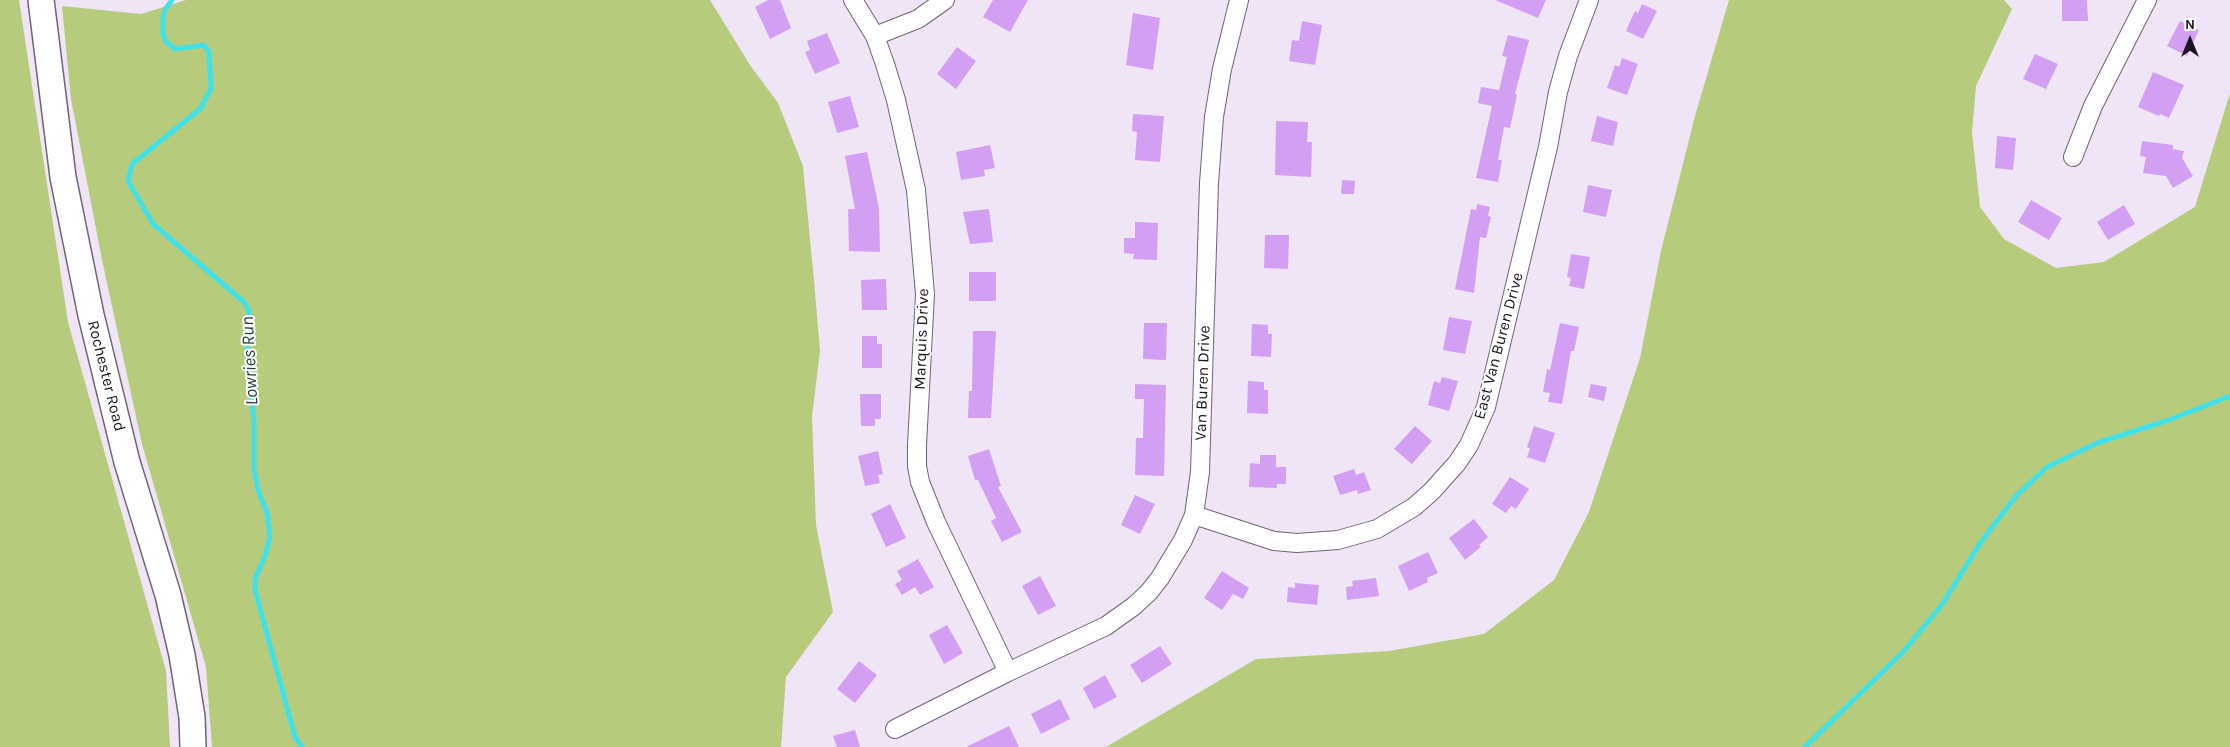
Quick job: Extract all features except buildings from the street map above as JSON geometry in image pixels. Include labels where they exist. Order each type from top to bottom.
[{"type":"street","name":"Rochester Road","points":[[41,0],[44,43],[63,177],[91,315],[127,462],[170,604],[182,655],[192,717],[194,747]]},
{"type":"street","name":"Marquis Drive","points":[[853,0],[875,36],[896,100],[916,190],[925,294],[917,445],[917,466],[920,482],[936,522],[1008,672]]},
{"type":"street","points":[[875,36],[898,29],[918,19],[945,0]]},
{"type":"street","name":"Van Buren Drive","points":[[1008,672],[1106,626],[1134,606],[1160,578],[1183,540],[1194,515],[1201,443],[1212,133],[1222,69],[1240,0]]},
{"type":"street","name":"East Van Buren Drive","points":[[1194,515],[1274,541],[1296,543],[1338,540],[1377,529],[1414,507],[1432,492],[1457,463],[1478,428],[1486,407],[1568,56],[1590,0]]},
{"type":"street","points":[[2073,157],[2093,106],[2146,0]]},
{"type":"street","points":[[895,729],[1008,672]]},
{"type":"green space","points":[[0,0],[19,0],[68,322],[166,671],[170,747],[0,747]]},
{"type":"green space","points":[[186,0],[710,0],[750,65],[778,103],[803,166],[814,281],[820,351],[812,416],[816,525],[833,612],[786,677],[781,747],[212,747],[206,667],[142,444],[102,260],[71,99],[62,6],[141,14]]},
{"type":"green space","points":[[1729,0],[2004,0],[2012,9],[1976,86],[1972,132],[1980,207],[2004,239],[2056,268],[2104,262],[2195,207],[2230,93],[2230,747],[1106,747],[1256,659],[1389,651],[1484,634],[1554,580],[1589,512],[1640,358],[1661,251],[1695,116]]},
{"type":"waterway","name":"Lowries Run","points":[[172,0],[165,10],[163,18],[163,34],[166,42],[175,49],[204,45],[209,52],[211,89],[200,109],[132,164],[128,181],[153,224],[244,302],[249,311],[247,355],[254,421],[254,469],[258,490],[267,513],[270,537],[265,556],[255,579],[255,590],[295,737],[302,747]]},
{"type":"waterway","points":[[1805,747],[1903,652],[1941,606],[1981,542],[2016,496],[2047,467],[2097,443],[2169,420],[2230,396]]}]
